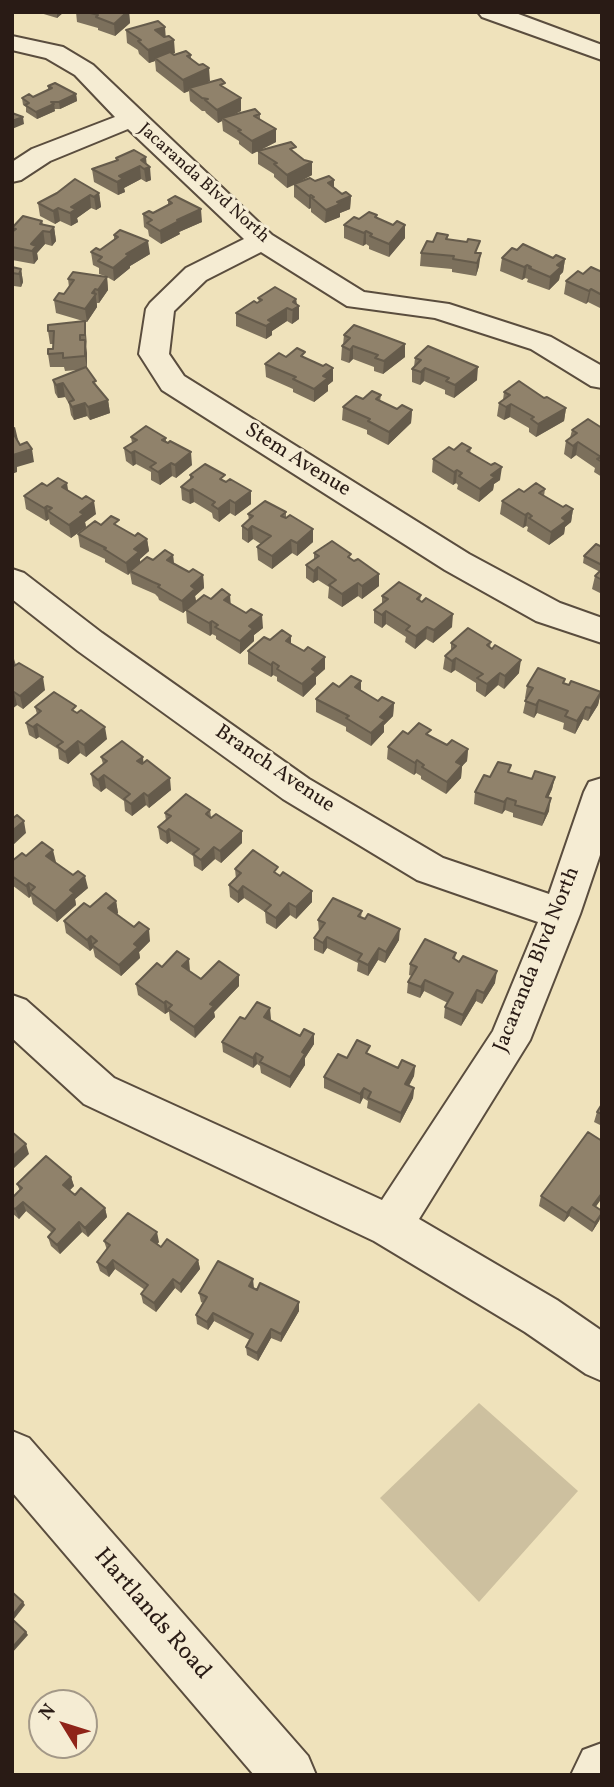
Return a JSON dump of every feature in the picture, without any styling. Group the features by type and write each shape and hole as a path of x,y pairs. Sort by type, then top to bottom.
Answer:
{"street":[{"path":"490,12 524,17 602,53"},
{"name":"Jacaranda Blvd North","path":"12,43 54,52 84,70 262,241 357,300 439,310 541,343 602,379"},
{"path":"12,174 41,155 132,119"},
{"name":"Stem Avenue","path":"262,241 196,274 160,309 155,354 173,383 457,562 548,612 602,631"},
{"name":"Branch Avenue","path":"12,581 90,642 296,789 430,869 561,914"},
{"name":"Jacaranda Blvd North","path":"390,1226 510,1040 561,914 602,792"},
{"path":"12,1012 99,1091 390,1226 541,1316 602,1358"},
{"name":"Hartlands Road","path":"12,1455 289,1775"},
{"path":"598,1775 602,1769"}],"shaded area":[{"path":"479,1403 578,1491 479,1602 380,1498"}],"building":[{"path":"87,12 127,12 114,24"},
{"path":"158,21 165,27 155,30 174,40 148,50 138,41 141,40 126,30"},
{"path":"186,51 191,55 187,56 199,65 203,64 209,68 183,80 155,58 170,52 174,55"},
{"path":"221,79 225,83 220,85 241,98 217,110 205,100 208,99 202,98 189,88"},
{"path":"55,83 76,94 59,102 51,102 54,104 36,112 25,105 29,103 22,98 29,94 33,97 52,88 48,86"},
{"path":"255,109 260,114 254,116 276,129 252,141 222,118"},
{"path":"12,113 23,117 12,121"},
{"path":"291,142 296,147 290,149 304,160 312,162 287,175 274,164 277,163 258,151"},
{"path":"134,150 146,157 141,160 150,167 144,169 140,166 119,176 123,179 117,182 92,169 118,160 116,158"},
{"path":"329,176 334,180 328,183 342,194 346,192 351,196 326,210 312,198 314,197 294,184 310,178 315,181"},
{"path":"75,179 99,193 94,197 90,195 71,207 76,209 70,213 58,208 53,211 38,203 57,193"},
{"path":"175,196 201,209 160,231 147,223 152,220 143,214 149,211 153,213 172,203 168,200"},
{"path":"369,212 393,225 397,221 405,225 389,244 370,236 372,234 366,231 364,233 344,225 354,217 359,219"},
{"path":"23,216 54,227 50,232 43,231 31,244 36,246 32,251 12,247 12,232 16,229 12,228"},
{"path":"120,230 148,241 126,254 129,255 113,268 98,261 102,257 91,252 96,248 100,250 118,237 114,235"},
{"path":"437,233 448,235 446,239 480,241 475,253 481,253 477,263 453,259 454,256 421,253 427,241 433,242"},
{"path":"523,244 553,258 556,255 565,259 557,265 561,267 550,277 527,265 524,267 502,258 512,248 517,250"},
{"path":"12,267 21,269 19,274 12,273"},
{"path":"591,267 602,272 602,295 566,281 578,271 583,274"},
{"path":"73,272 107,277 98,290 95,289 92,293 96,294 85,309 54,300 59,293 64,294 74,280 68,279"},
{"path":"275,287 296,299 293,302 299,306 292,310 287,308 268,320 272,322 266,326 236,313 254,301 257,303 262,300 258,298"},
{"path":"85,321 85,335 80,335 80,340 85,340 85,356 63,358 63,353 48,354 48,349 53,349 54,331 48,331 48,325"},
{"path":"354,325 405,344 384,361 375,358 378,355 353,346 350,350 342,346 350,338 344,335"},
{"path":"428,346 478,367 455,385 446,381 449,378 425,368 421,372 412,369 421,360 415,358"},
{"path":"297,348 305,352 301,356 333,368 323,376 328,378 314,389 293,379 296,377 265,364 279,353 286,357"},
{"path":"86,367 96,381 93,382 108,400 88,407 85,403 72,407 69,402 74,400 63,383 56,385 53,380"},
{"path":"519,381 544,398 547,397 566,408 538,424 531,419 534,417 511,404 506,407 499,403 510,395 504,392"},
{"path":"372,391 381,395 376,399 397,409 402,405 412,410 389,432 368,421 370,419 343,407 356,396 363,399"},
{"path":"588,419 602,428 602,462 597,459 601,457 578,442 573,446 566,441 577,433 572,430"},
{"path":"146,426 166,438 162,440 168,443 170,441 191,452 175,465 171,463 158,472 150,467 156,463 124,448 137,440 131,437"},
{"path":"12,431 20,445 27,442 32,449 13,455 15,459 12,460"},
{"path":"462,443 471,448 467,451 491,465 495,463 502,467 491,475 495,477 480,489 459,476 462,473 457,470 454,472 433,459 449,447 454,450"},
{"path":"205,464 225,475 220,479 226,482 230,479 251,491 235,503 230,500 218,509 212,505 215,502 193,489 189,491 181,487 193,477 190,475"},
{"path":"58,478 67,483 62,487 82,499 86,496 94,501 80,512 84,514 69,525 48,511 52,508 44,508 24,496 42,483 47,486"},
{"path":"536,483 545,489 539,493 563,507 566,505 573,509 562,518 566,521 551,532 529,518 532,516 528,513 525,515 502,501 519,489 524,492"},
{"path":"265,501 286,512 281,516 286,518 290,515 313,529 297,543 291,540 272,556 257,547 271,536 252,526 248,530 242,526 253,516 248,514"},
{"path":"111,516 119,520 114,524 135,536 138,533 147,539 134,549 139,552 126,563 104,549 106,548 78,534 95,521 101,525"},
{"path":"332,541 351,554 348,557 354,561 358,559 379,574 362,586 358,583 342,594 329,585 336,580 318,567 314,571 306,565 319,556 314,553"},
{"path":"596,544 602,547 602,565 584,556"},
{"path":"165,550 173,555 167,560 189,572 193,569 203,575 191,586 195,589 182,601 158,587 160,585 130,571 147,557 153,560"},
{"path":"602,569 602,580 595,576"},
{"path":"399,582 421,595 417,599 422,602 426,598 453,614 434,630 427,627 416,636 406,630 410,626 386,611 382,615 374,610 388,599 382,596"},
{"path":"222,589 230,595 224,600 246,613 251,609 262,615 249,626 253,629 240,641 215,627 218,625 212,621 209,623 186,610 204,595 211,599"},
{"path":"468,628 491,642 487,645 492,649 495,645 521,660 505,676 500,673 487,684 477,678 483,674 456,658 452,661 445,656 456,646 451,643"},
{"path":"282,630 291,636 286,641 304,651 308,647 325,657 312,669 316,672 302,684 277,669 279,666 273,662 271,665 248,651 264,637 270,640"},
{"path":"19,663 43,677 20,696 14,692 12,694 12,665"},
{"path":"538,668 565,679 563,683 569,685 571,681 601,692 591,708 586,707 577,721 565,716 568,711 539,700 536,705 525,701 533,688 527,686"},
{"path":"351,676 361,681 355,687 378,701 382,697 394,703 380,717 385,720 371,733 346,718 349,716 316,699 333,683 339,687"},
{"path":"54,692 76,706 72,710 77,713 81,710 105,727 84,745 78,741 65,752 57,746 63,742 37,724 33,727 26,723 41,711 35,707"},
{"path":"419,723 431,730 426,734 447,745 452,740 468,749 456,762 462,765 447,782 422,767 424,765 417,760 415,763 388,747 403,731 408,734"},
{"path":"122,741 143,757 137,761 142,764 147,760 170,778 148,796 144,793 131,804 124,799 130,794 104,775 98,780 91,774 107,761 101,757"},
{"path":"498,762 511,765 508,772 532,779 535,771 555,777 546,797 551,798 545,814 515,805 516,801 507,798 504,802 475,792 484,775 490,777"},
{"path":"186,794 210,810 206,814 211,818 216,814 242,831 220,851 214,847 201,860 193,854 199,849 169,829 166,832 158,827 171,816 165,813"},
{"path":"17,815 24,821 12,831 12,819"},
{"path":"42,842 53,850 46,856 73,875 78,871 85,876 70,890 74,893 55,911 30,892 35,887 29,883 26,886 12,876 12,861 22,853 26,856"},
{"path":"253,850 278,867 274,872 280,876 283,872 312,891 296,907 289,903 276,918 265,911 271,905 243,886 238,892 229,885 241,873 235,869"},
{"path":"106,893 116,901 108,908 134,927 139,922 149,929 134,944 138,947 119,965 92,945 97,941 91,936 87,940 64,921 84,903 90,907"},
{"path":"333,898 362,911 358,916 365,919 368,914 400,929 386,952 379,948 368,965 358,960 362,954 327,937 323,943 314,938 325,923 318,920"},
{"path":"425,939 456,953 453,958 459,962 463,956 497,971 484,993 477,990 463,1015 445,1007 453,993 425,980 421,987 408,982 417,967 410,964"},
{"path":"177,951 189,959 182,966 201,979 219,961 239,975 210,1004 214,1006 194,1027 168,1009 172,1005 166,1001 164,1003 136,984 157,963 162,967"},
{"path":"257,1002 270,1008 264,1017 300,1036 304,1029 314,1034 290,1077 260,1062 263,1057 256,1053 253,1058 222,1042 240,1017 245,1019"},
{"path":"357,1040 370,1046 366,1053 398,1068 402,1060 415,1066 405,1084 414,1088 401,1113 368,1098 371,1092 364,1088 360,1094 324,1077 338,1054 347,1058"},
{"path":"12,1132 26,1144 12,1157"},
{"path":"588,1132 602,1141 602,1193 593,1205 602,1213 595,1223 572,1207 567,1213 541,1196"},
{"path":"46,1156 71,1177 63,1185 75,1195 81,1188 105,1208 85,1228 79,1222 57,1245 48,1237 55,1229 23,1202 15,1209 12,1207 12,1198 22,1188 17,1184"},
{"path":"128,1213 157,1232 151,1240 161,1247 167,1239 198,1260 180,1284 173,1279 154,1303 141,1294 148,1285 113,1260 106,1268 97,1262 110,1245 104,1241"},
{"path":"218,1261 253,1279 249,1286 257,1290 260,1283 299,1302 281,1334 271,1329 257,1353 246,1347 253,1334 213,1313 207,1322 196,1315 207,1297 199,1293"},
{"path":"12,1592 23,1602 12,1616"},
{"path":"12,1619 26,1632 12,1648"}]}
